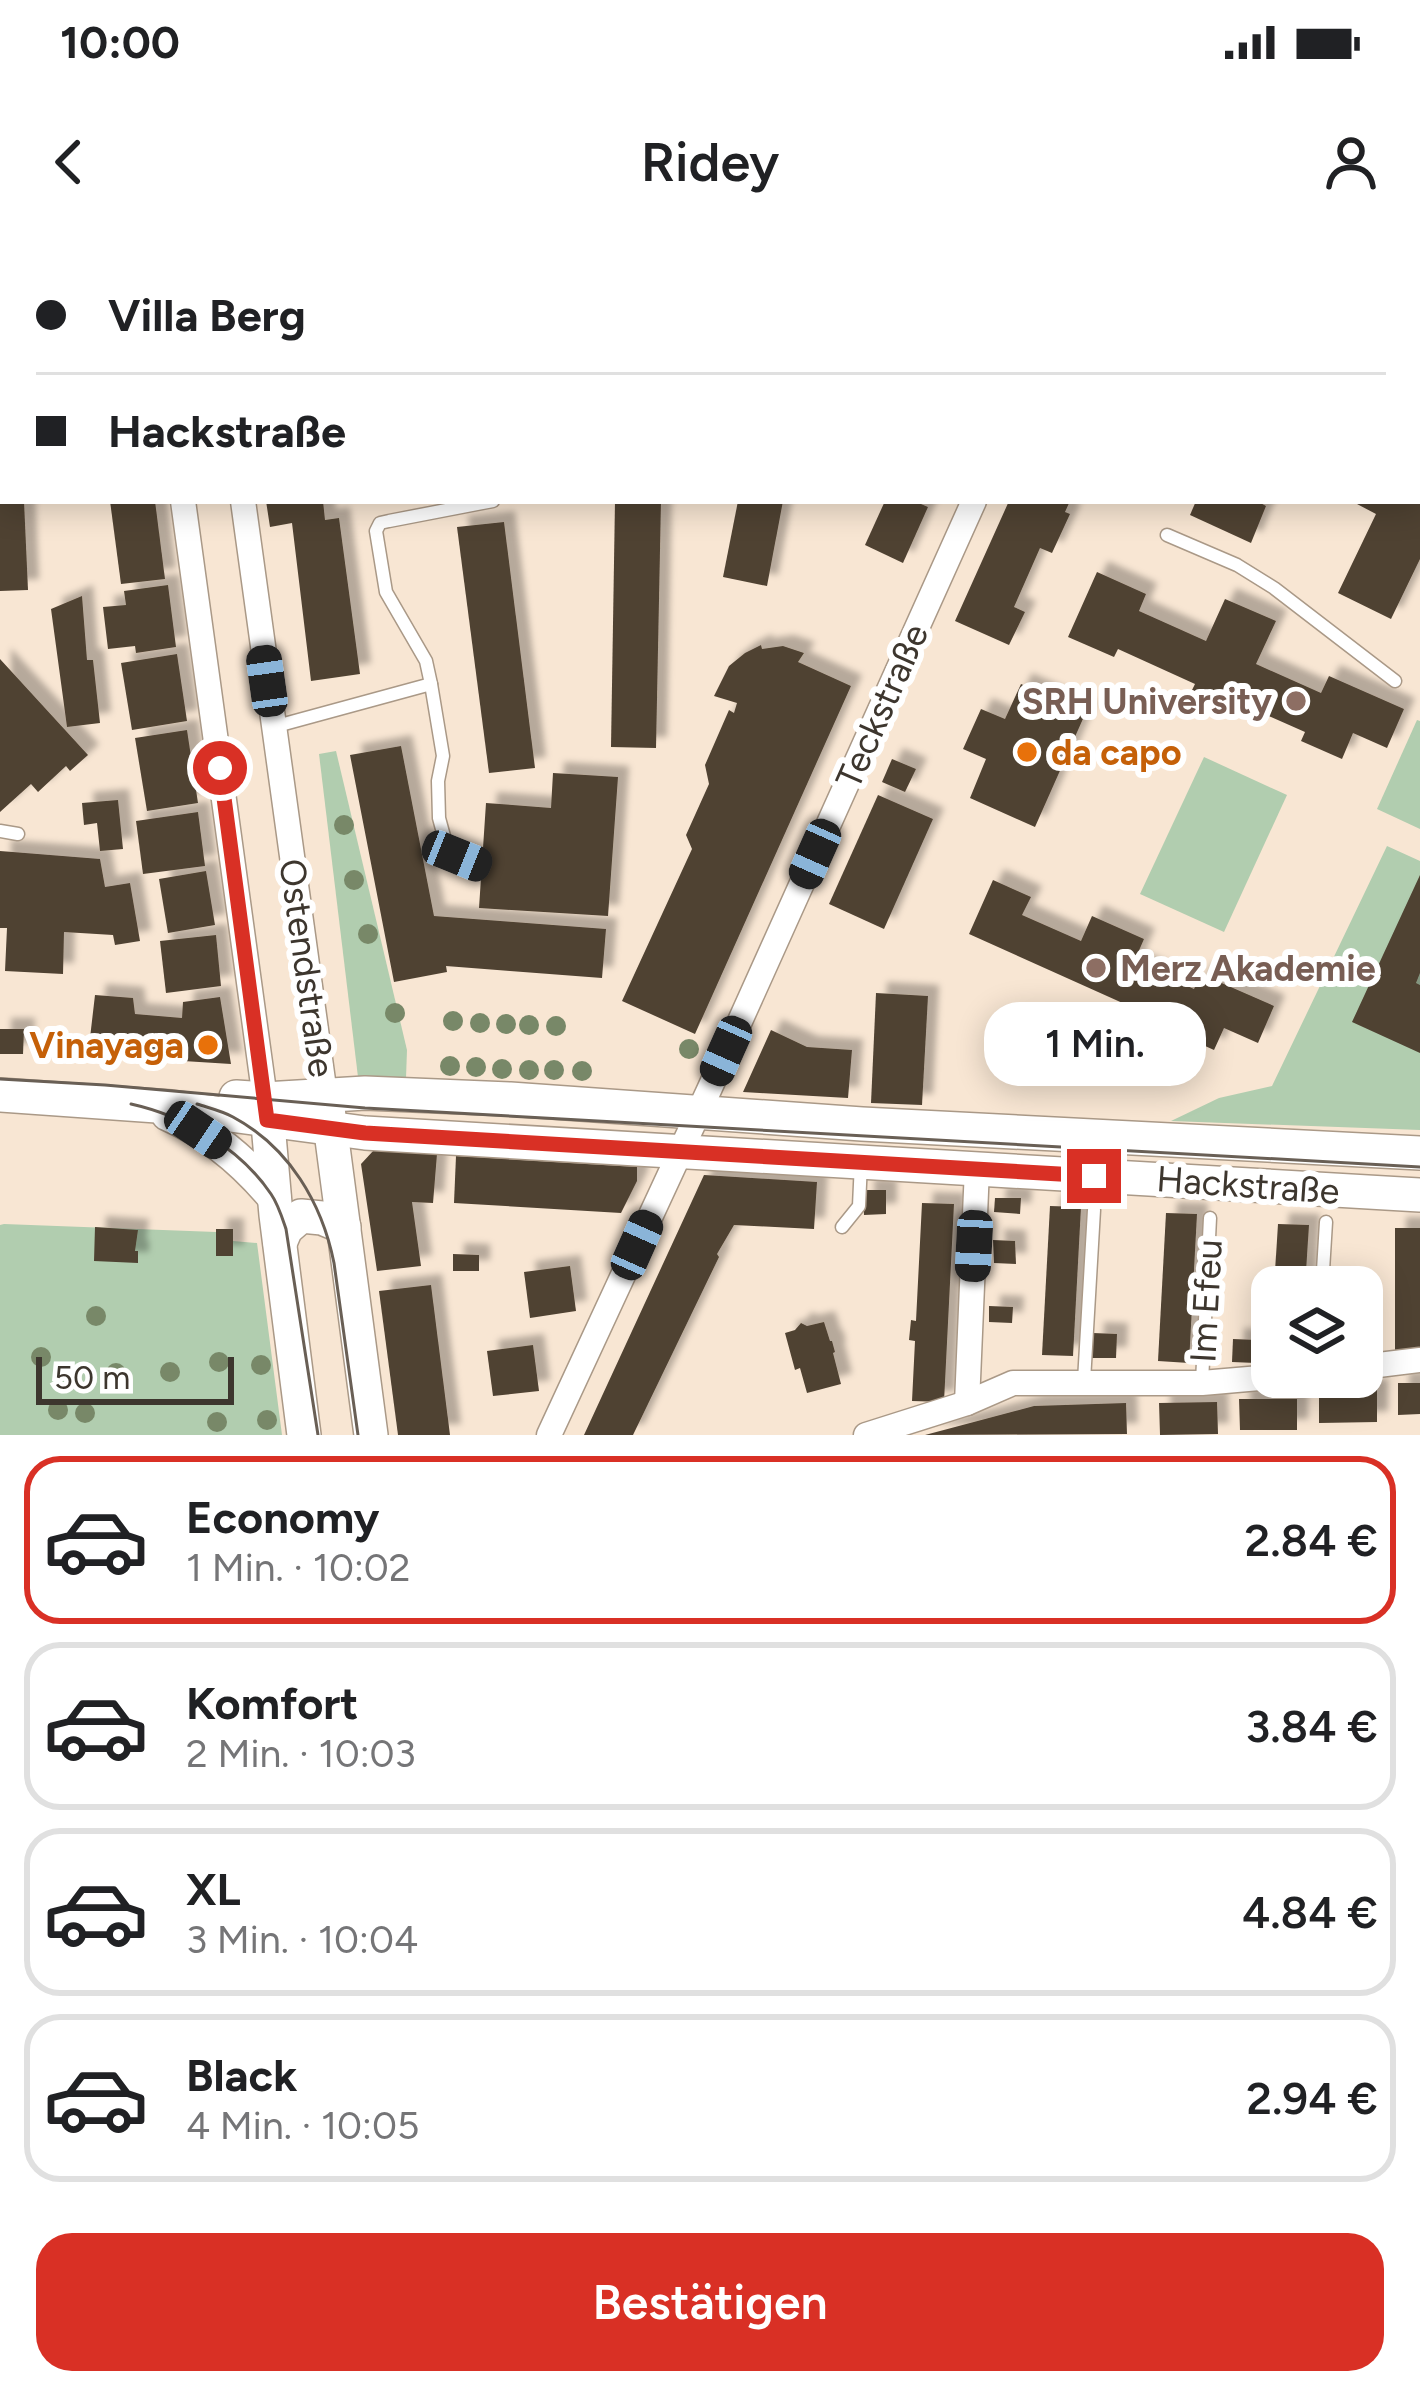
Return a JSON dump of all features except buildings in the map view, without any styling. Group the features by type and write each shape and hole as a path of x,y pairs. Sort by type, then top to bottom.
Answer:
{"main road":[{"name":"Hackstraße","path":"0,1078 266,1110 332,1130 1420,1195"},
{"name":"Hackstraße","path":"0,1095 206,1111 266,1110 325,1095 365,1093 1420,1153"},
{"name":"Ostendstraße","path":"325,1095 371,1435"},
{"path":"131,1104 170,1115 212,1138 251,1170 274,1197"},
{"name":"Ostendstraße","path":"266,1110 304,1435"},
{"path":"280,1243 286,1228 301,1216 322,1217 344,1227"}],"street":[{"name":"Ostendstraße","path":"183,504 266,1110"},
{"name":"Ostendstraße","path":"242,504 325,1095"},
{"name":"Teckstraße","path":"549,1435 973,504"},
{"path":"967,1403 977,1168"},
{"path":"1383,1364 1420,1360"},
{"path":"866,1435 1013,1383 1251,1379"}],"lane":[{"path":"477,504 389,520 376,531 386,592 426,661 443,756 438,782 445,840 457,856 482,866"},
{"path":"1167,535 1274,588 1395,681"},
{"path":"273,727 431,684"},
{"path":"0,831 18,834"},
{"path":"842,1227 859,1206 861,1162"},
{"path":"1084,1381 1094,1210"},
{"name":"Im Efeu","path":"1202,1383 1210,1218"},
{"path":"1323,1266 1326,1222"}],"green space":[{"path":"1420,721 1420,829 1377,809"},
{"path":"336,751 407,1050 406,1078 358,1077 319,754"},
{"path":"1204,757 1287,795 1224,932 1140,894"},
{"path":"1387,846 1420,861 1420,1130 1171,1121 1219,1098 1272,1086"},
{"path":"0,1225 216,1232 217,1256 233,1241 257,1243 282,1435 0,1435"}],"tram line":[{"path":"0,1079 365,1108 1420,1167"},
{"path":"131,1104 210,1136 244,1162 273,1198 286,1229 318,1435"},
{"path":"197,1104 253,1129 286,1161 312,1198 334,1263 358,1435"}],"place":[{"name":"SRH University","path":"1296,701"},
{"name":"da capo","path":"1027,752"},
{"name":"Merz Akademie","path":"1096,968"},
{"name":"Vinayaga","path":"208,1045"}],"route":[{"path":"220,768 267,1120 365,1133 1094,1176"}]}
